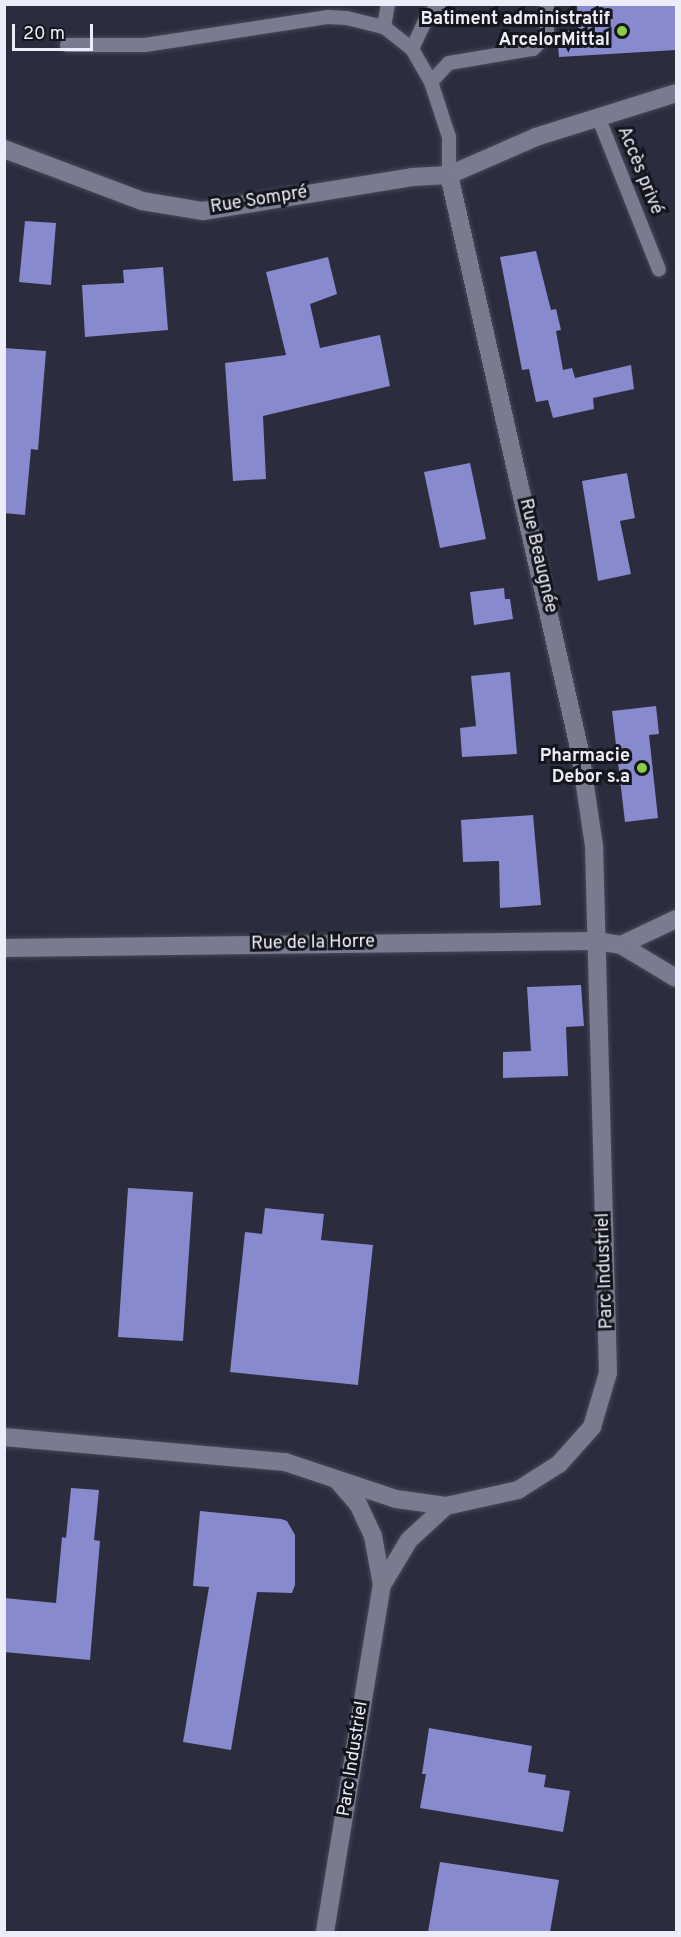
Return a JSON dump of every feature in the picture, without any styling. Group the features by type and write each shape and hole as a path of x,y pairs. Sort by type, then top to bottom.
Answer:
{"street":[{"path":"449,175 536,137 676,93"},
{"name":"Rue Sompré","path":"4,149 142,201 203,211 412,177 449,175"},
{"name":"Rue Beaugnée","path":"449,175 580,752 594,846 596,941"},
{"path":"621,945 676,919"},
{"name":"Rue de la Horre","path":"4,948 596,941 621,945"},
{"name":"Parc Industriel","path":"4,1437 285,1462 396,1499 446,1506 518,1490 559,1464 592,1428 608,1373 596,941"},
{"path":"621,945 676,978"},
{"name":"Parc Industriel","path":"325,1932 382,1585 373,1536 358,1504 335,1478"},
{"name":"Parc Industriel","path":"382,1585 409,1540 446,1506"}],"lane":[{"path":"384,27 388,4"},
{"path":"412,49 424,23 439,4"},
{"path":"431,82 449,63 533,49 547,35 547,4"},
{"path":"67,45 145,45 327,17 347,18 384,27 412,49 431,82 448,137 449,175"},
{"name":"Accès privé","path":"599,119 659,270"}],"building":[{"name":"Batiment administratif ArcelorMittal","path":"577,4 676,4 676,50 559,57 557,33 578,29"},
{"path":"25,221 56,223 51,285 19,282"},
{"path":"536,251 551,310 556,309 561,330 556,331 563,370 572,368 575,378 631,365 634,389 593,398 594,409 553,418 548,400 536,402 529,369 522,370 500,257"},
{"path":"328,257 337,294 310,304 320,348 380,335 390,386 263,416 266,479 233,481 225,363 286,355 266,272"},
{"path":"163,267 168,330 85,337 82,285 124,283 123,270"},
{"path":"4,348 46,351 38,450 31,449 25,515 4,513"},
{"path":"470,463 486,539 440,548 424,472"},
{"path":"627,473 635,518 620,521 631,574 598,581 582,481"},
{"path":"504,588 505,599 510,599 513,619 474,625 470,592"},
{"path":"510,672 517,754 462,757 460,728 476,726 471,676"},
{"path":"656,706 659,734 649,735 658,818 625,822 612,711"},
{"path":"533,815 541,905 500,908 499,861 463,862 461,820"},
{"path":"581,985 584,1026 566,1027 568,1076 503,1078 503,1052 531,1051 527,987"},
{"path":"128,1188 193,1192 183,1341 118,1337"},
{"path":"265,1208 324,1214 321,1240 373,1245 358,1385 230,1372 245,1232 262,1234"},
{"path":"71,1488 99,1490 94,1540 100,1541 90,1660 4,1652 4,1598 56,1603 62,1537 66,1538"},
{"path":"200,1511 281,1519 287,1521 295,1535 295,1585 292,1593 257,1592 231,1750 183,1742 209,1587 193,1586"},
{"path":"429,1728 532,1746 528,1772 546,1775 544,1787 570,1791 563,1832 420,1808 426,1774 422,1774"},
{"path":"440,1862 559,1880 550,1932 428,1932"}],"place":[{"name":"Batiment administratif ArcelorMittal","path":"622,31"},
{"name":"Pharmacie Debor s.a","path":"642,768"}]}
